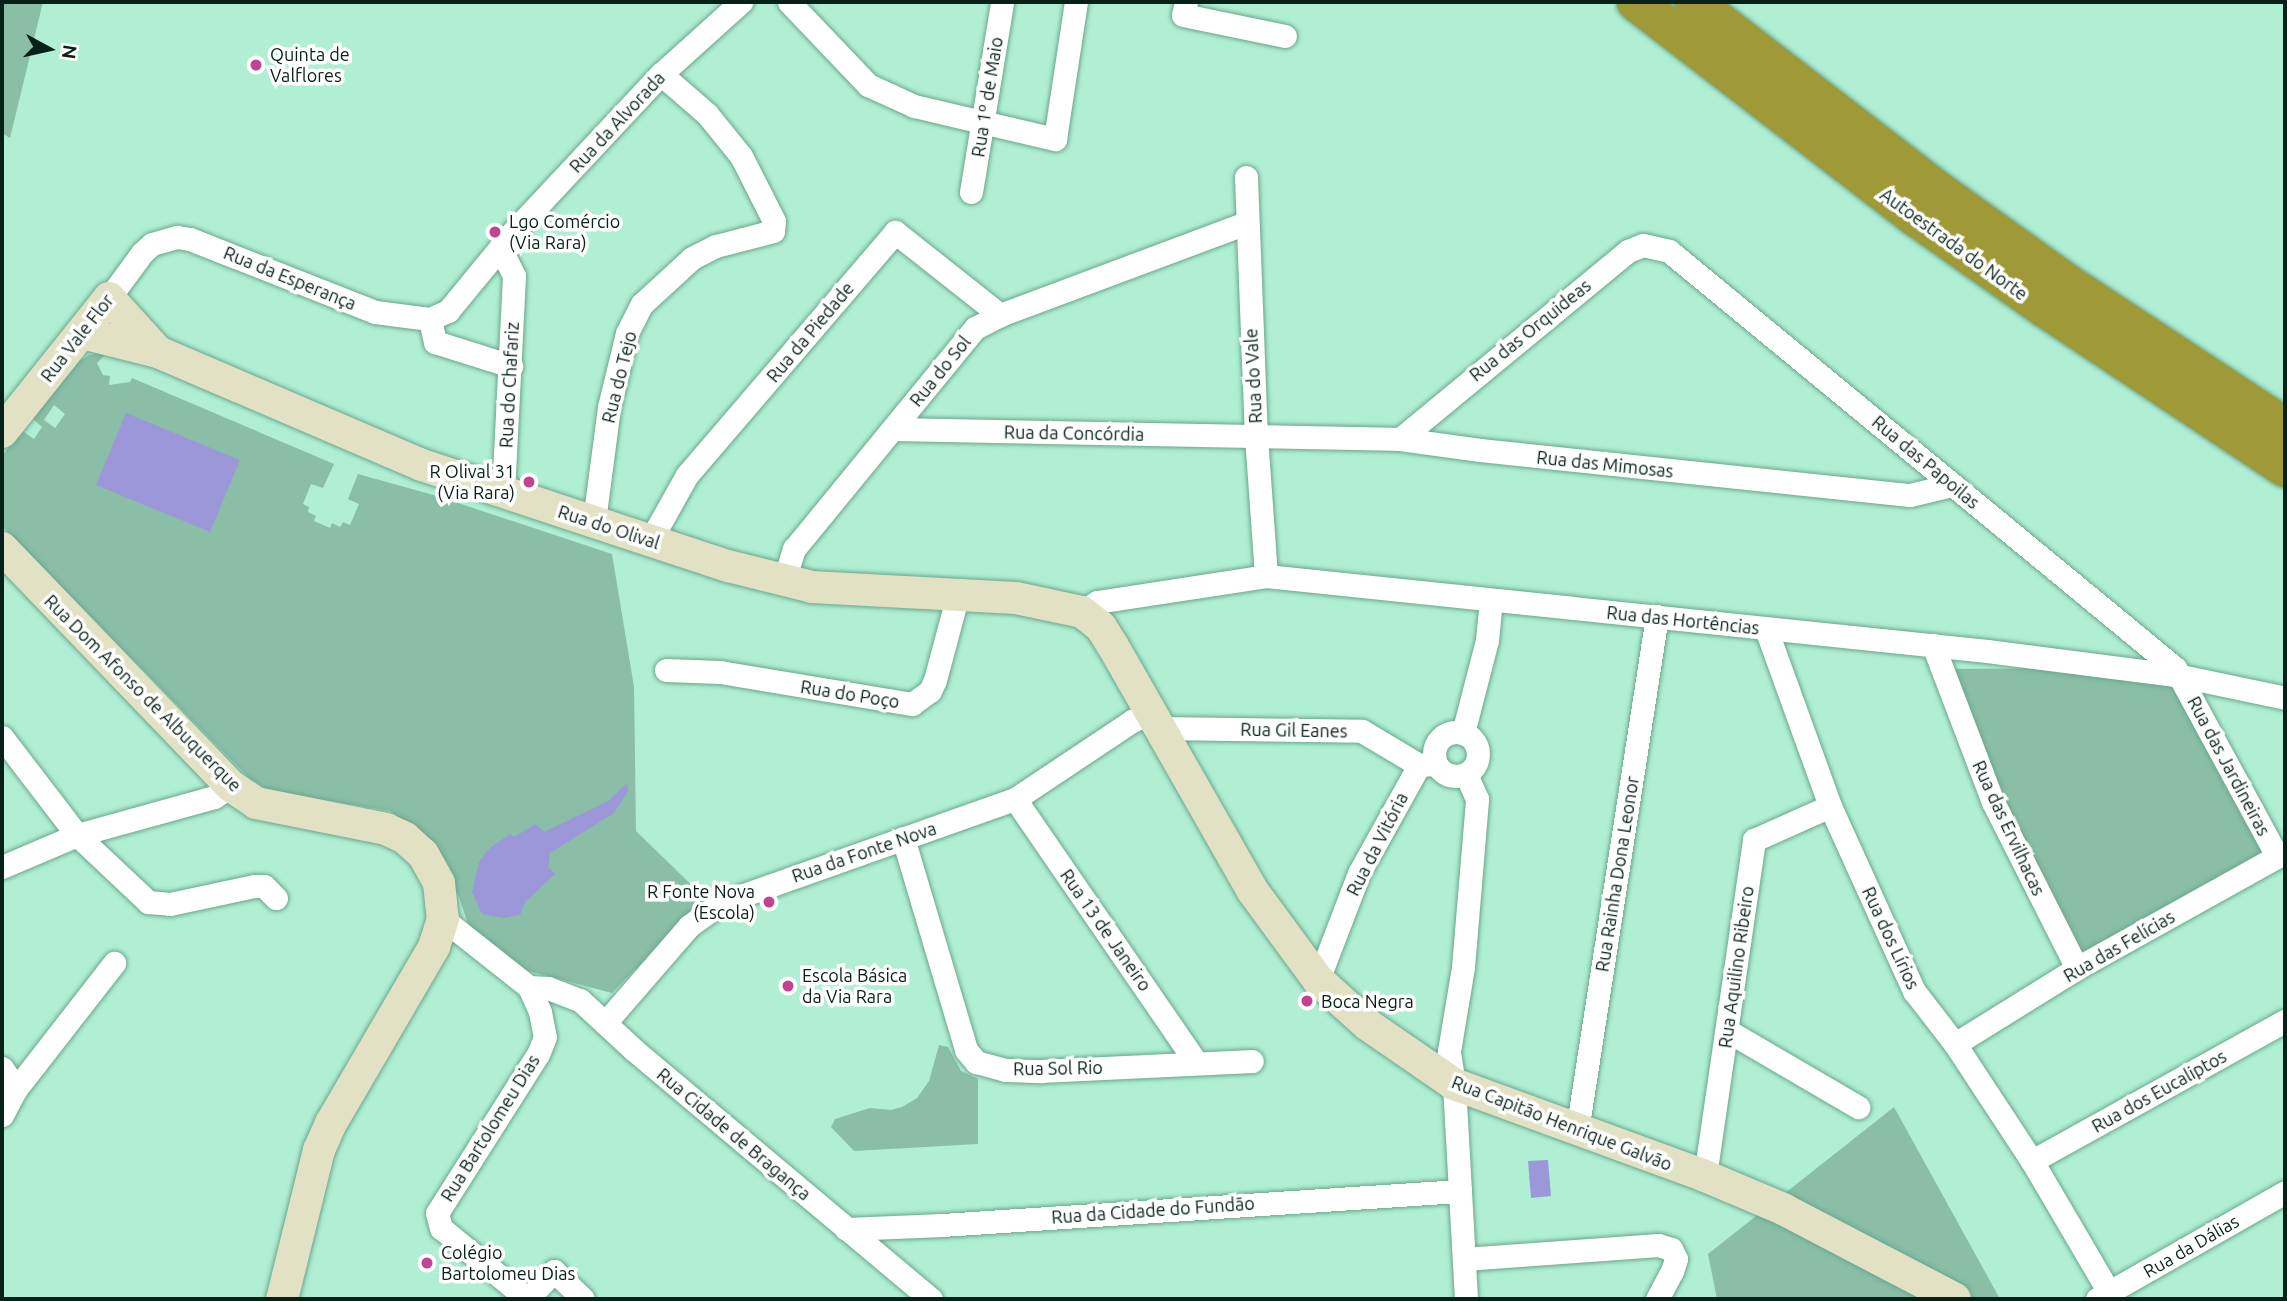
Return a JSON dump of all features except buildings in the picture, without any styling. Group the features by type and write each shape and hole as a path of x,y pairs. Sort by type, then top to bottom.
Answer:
{"highway":[{"name":"Autoestrada do Norte","path":"1636,2 1914,216 2065,322 2285,468"},
{"name":"Autoestrada do Norte","path":"1694,2 1936,189 2056,275 2285,427"}],"street":[{"name":"Rua da Alvorada","path":"439,315 661,74 741,2"},
{"path":"789,2 868,85 914,106 1055,139 1076,2"},
{"name":"Rua 1º de Maio","path":"971,192 1002,2"},
{"path":"1184,8 1285,36"},
{"name":"Rua do Tejo","path":"594,521 609,407 627,333 642,304 692,258 716,246 773,231 774,221 741,156 707,114 661,74"},
{"name":"Rua do Vale","path":"1246,177 1256,436 1266,576"},
{"name":"Rua do Sol","path":"784,581 794,549 975,328 1000,315 1246,223"},
{"name":"Rua da Piedade","path":"650,541 687,475 895,232 1000,315"},
{"name":"Rua da Esperança","path":"152,244 177,237 190,239 375,312 439,315"},
{"name":"Rua Vale Flor","path":"2,432 142,253 152,244"},
{"name":"Rua das Orquideas","path":"1401,439 1628,251 1643,246 1669,251"},
{"name":"Rua do Chafariz","path":"500,248 514,276 503,494"},
{"name":"Rua das Papoilas","path":"1669,251 1835,385 2181,676"},
{"name":"Rua do Olival","path":"109,298 158,352"},
{"path":"439,315 435,342 511,366"},
{"name":"Rua do Olival","path":"82,333 158,352 422,465 503,494 784,581 847,590 1030,600 1082,612"},
{"name":"Rua da Concórdia","path":"893,429 1256,436"},
{"name":"Rua das Mimosas","path":"1256,436 1401,439 1480,450 1910,495 1952,485"},
{"name":"Rua Dom Afonso de Albuquerque","path":"4,552 231,786 256,803 386,829 405,838 423,854 439,883 443,919 433,949 331,1123 319,1150 282,1299"},
{"name":"Rua das Hortências","path":"1082,612 1097,602 1266,576 1933,645 2181,676 2285,698"},
{"name":"Rua do Poço","path":"666,670 720,672 912,704 930,691 935,680 958,594"},
{"path":"1463,733 1487,640 1491,600"},
{"name":"Rua Capitão Henrique Galvão","path":"1082,612 1101,627 1252,890 1318,979 1368,1025 1454,1084 1577,1132 1705,1176 1783,1209 1955,1299"},
{"name":"Rua Rainha Dona Leonor","path":"1577,1132 1657,616"},
{"name":"Rua dos Lírios","path":"1766,629 1830,806 1914,991 1955,1044 2032,1161 2103,1296"},
{"name":"Rua das Ervilhacas","path":"1933,645 1993,802 2077,968"},
{"name":"Rua das Jardineiras","path":"2181,676 2281,854"},
{"name":"Rua Gil Eanes","path":"1154,720 1362,731 1428,765"},
{"name":"Rua da Fonte Nova","path":"605,1023 689,926 721,903 1015,799 1132,721 1154,720"},
{"path":"1456,731 1463,733 1475,742 1479,756 1472,769 1466,774 1446,774 1428,765 1442,736 1456,731"},
{"path":"2,737 77,835 148,902 170,904 254,886 264,886 276,898"},
{"name":"Rua da Vitória","path":"1318,979 1359,873 1428,765"},
{"path":"1466,774 1477,799 1463,967 1449,1051 1454,1084 1466,1299"},
{"path":"2,867 77,835 214,797 231,786"},
{"name":"Rua 13 de Janeiro","path":"1015,799 1196,1062"},
{"name":"Rua Aquilino Ribeiro","path":"1705,1176 1754,840 1830,806"},
{"name":"Rua Sol Rio","path":"903,838 966,1050 976,1062 1006,1070 1041,1071 1252,1061"},
{"name":"Rua das Felícias","path":"1955,1044 2077,968 2281,854"},
{"path":"443,919 529,987"},
{"path":"2,1115 16,1089 114,962"},
{"name":"Rua Cidade de Bragança","path":"529,987 548,988 580,1000 931,1299"},
{"name":"Rua Bartolomeu Dias","path":"529,987 540,1012 545,1037 538,1054 433,1220 527,1299 554,1271 583,1299"},
{"name":"Rua dos Eucaliptos","path":"2032,1161 2285,1021"},
{"path":"1728,1031 1858,1107"},
{"path":"2,1068 16,1089"},
{"name":"Rua da Cidade do Fundão","path":"846,1229 942,1226 1460,1191"},
{"name":"Rua da Dálias","path":"2103,1296 2285,1192"},
{"path":"1464,1259 1658,1245 1671,1249 1675,1259 1672,1271 1657,1299"}],"green space":[{"path":"2,2 43,2 10,138 2,133"},
{"path":"108,352 97,363 103,375 110,376 109,385 130,382 132,378 334,464 323,488 311,484 303,504 309,507 308,512 316,516 314,521 330,528 332,523 340,527 343,522 350,525 359,504 348,499 358,474 437,496 612,554 634,687 636,831 705,898 612,993 521,969 470,930 459,897 420,832 390,811 270,791 249,778 2,526 2,456 21,430 34,439 42,427 33,419 75,364 89,355","holes":["54,405 65,414 55,428 44,420"]},
{"path":"2175,668 2266,859 2077,968 1942,669"},
{"path":"939,1045 948,1047 961,1071 978,1079 978,1144 854,1151 831,1127 835,1119 870,1108 891,1110 917,1098 929,1081"},
{"path":"1894,1107 2000,1299 1717,1299 1708,1254"}],"shaded area":[{"path":"126,413 240,460 210,532 96,485"},
{"path":"627,783 628,791 614,813 550,853 548,867 555,874 525,902 520,915 503,918 482,914 472,892 479,862 490,848 510,834 514,837 536,824 544,832 608,801"},
{"path":"1548,1160 1551,1196 1531,1198 1528,1161"}],"place":[{"name":"Quinta de Valflores","path":"256,65"},
{"name":"Lgo Comércio (Via Rara)","path":"495,232"},
{"name":"R Olival 31 (Via Rara)","path":"529,482"},
{"name":"R Fonte Nova (Escola)","path":"769,902"},
{"name":"Escola Básica da Via Rara","path":"788,986"},
{"name":"Boca Negra","path":"1307,1001"},
{"name":"Colégio Bartolomeu Dias","path":"427,1263"}]}
